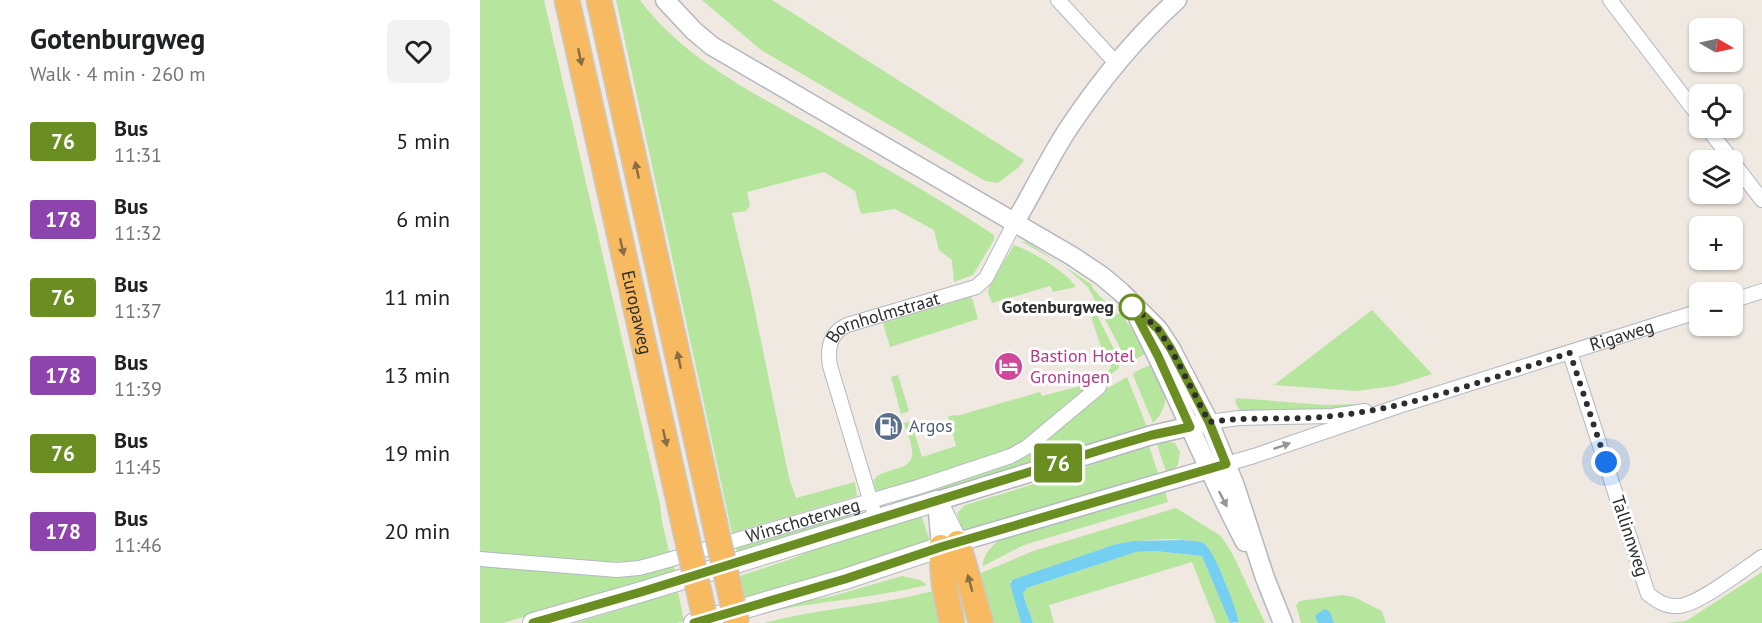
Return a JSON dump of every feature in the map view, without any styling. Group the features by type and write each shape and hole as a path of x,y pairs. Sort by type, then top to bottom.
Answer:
{"highway":[{"name":"Europaweg","path":"567,0 706,623"},
{"name":"Europaweg","path":"599,0 737,623"},
{"path":"949,545 944,584 952,623"},
{"path":"949,545 981,623"}],"main road":[{"name":"Winschoterweg","path":"533,623 874,510 937,501"},
{"path":"694,623 845,579 949,545 937,501"}],"street":[{"path":"665,0 694,31 712,46 1015,222 1102,276 1158,329 1209,422 1218,466 1283,623"},
{"path":"1058,0 1116,63"},
{"path":"1015,222 1069,127 1116,63 1154,21 1177,0"},
{"path":"1610,0 1689,104"},
{"path":"1715,138 1724,150"},
{"path":"1743,175 1762,200"},
{"name":"Bornholmstraat","path":"874,510 830,366 829,351 832,337 847,325 976,286 986,278 1015,222"},
{"path":"1743,297 1762,291"},
{"path":"1130,303 1158,356 1190,427 1218,466"},
{"name":"Rigaweg","path":"1218,466 1689,315"},
{"name":"Tallinnweg","path":"1570,353 1648,594 1670,606 1684,606 1697,600 1762,557"},
{"name":"Winschoterweg","path":"480,559 625,570 874,510 1011,456 1028,447 1099,387"},
{"name":"Rigaweg","path":"1209,422 1239,418 1332,416 1406,404"},
{"name":"Winschoterweg","path":"937,501 1152,435 1209,422"},
{"path":"949,545 1218,466"}],"green space":[{"path":"480,0 544,0 670,555 637,561 595,562 480,553"},
{"path":"616,0 640,0 676,39 717,71 925,192 994,235 994,240 973,275 954,282 952,260 939,250 934,230 895,209 861,214 855,191 824,172 747,192 750,206 746,211 732,213 751,292 789,478 796,498 855,482 857,496 732,533"},
{"path":"702,0 772,0 1024,160 1019,167 998,183 985,181 761,50"},
{"path":"1021,241 1027,242 1060,264"},
{"path":"1014,245 1048,263 1072,281 1076,287 1053,292 1050,286 992,303 988,292 989,287"},
{"path":"1065,267 1091,284 1118,315 1120,312 1140,342 1145,354 1131,362 1127,361 1088,287"},
{"path":"970,297 978,319 890,347 883,323"},
{"path":"1372,310 1432,374 1394,386 1357,391 1274,385"},
{"path":"1097,315 1119,359 1119,368 1045,429 1008,451 930,477 880,491 875,489 874,480 877,476 906,465 910,460 912,449 904,423 911,421 922,457 956,446 948,416 960,415 1040,392 1042,396 1085,385 1109,370 1111,367 1108,354 1104,355 1091,317"},
{"path":"1147,366 1155,366 1165,395 1163,409 1153,423 1133,375"},
{"path":"898,375 909,411 901,414 891,377"},
{"path":"1127,377 1147,427 906,502 888,502 1018,460 1047,440 1106,389"},
{"path":"1237,398 1325,405 1355,404 1318,410 1240,411 1235,402"},
{"path":"1156,441 1175,443 1180,452 1178,465 1167,475"},
{"path":"1143,446 1149,446 1159,476 964,535 957,513 965,505 1067,474"},
{"path":"1164,488 1168,502 1024,545 983,566 987,553 1003,537"},
{"path":"1176,508 1221,536 1233,555 1265,623 1236,623 1239,620 1225,581 1207,545 1175,539 1116,544 1010,581 1021,623 990,623 979,574 1033,551"},
{"path":"855,511 846,521 737,552 735,545"},
{"path":"918,513 922,517 931,545 746,601 740,576 791,559 872,525"},
{"path":"1155,551 1202,556 1230,623 1216,623 1192,562 1049,605 1054,623 1033,623 1023,594 1027,588 1136,552"},
{"path":"673,564 676,573 503,623 480,623 480,566 607,577 643,572"},
{"path":"1762,572 1762,623 1667,623 1686,621"},
{"path":"902,576 920,580 927,585 752,615 751,611 833,596"},
{"path":"933,591 936,593 944,623 764,623 891,600"},
{"path":"678,592 684,621 677,623 575,623"},
{"path":"1342,595 1354,597 1382,611 1386,623 1334,623 1330,613 1315,616 1318,623 1301,623 1296,605 1300,601"}],"water":[{"path":"1134,541 1200,542 1209,549 1225,581 1239,622 1230,623 1202,556 1155,551 1136,552 1027,588 1023,594 1033,623 1021,623 1010,584 1012,580 1116,544"},
{"path":"1325,609 1330,612 1334,623 1318,623 1315,616"}],"bus line":[{"name":"76","path":"533,623 641,592 1107,448 1190,427 1158,356 1130,303 1158,329 1171,349 1209,422 1226,464 941,547 845,579 694,623"}],"place":[{"name":"Gotenburgweg","path":"1132,307"},
{"name":"Bastion Hotel Groningen","path":"1009,366"},
{"name":"Argos","path":"888,426"}],"route":[{"path":"1132,307 1130,303 1158,329 1209,422 1239,418 1332,416 1406,404 1570,353 1606,462"}]}
